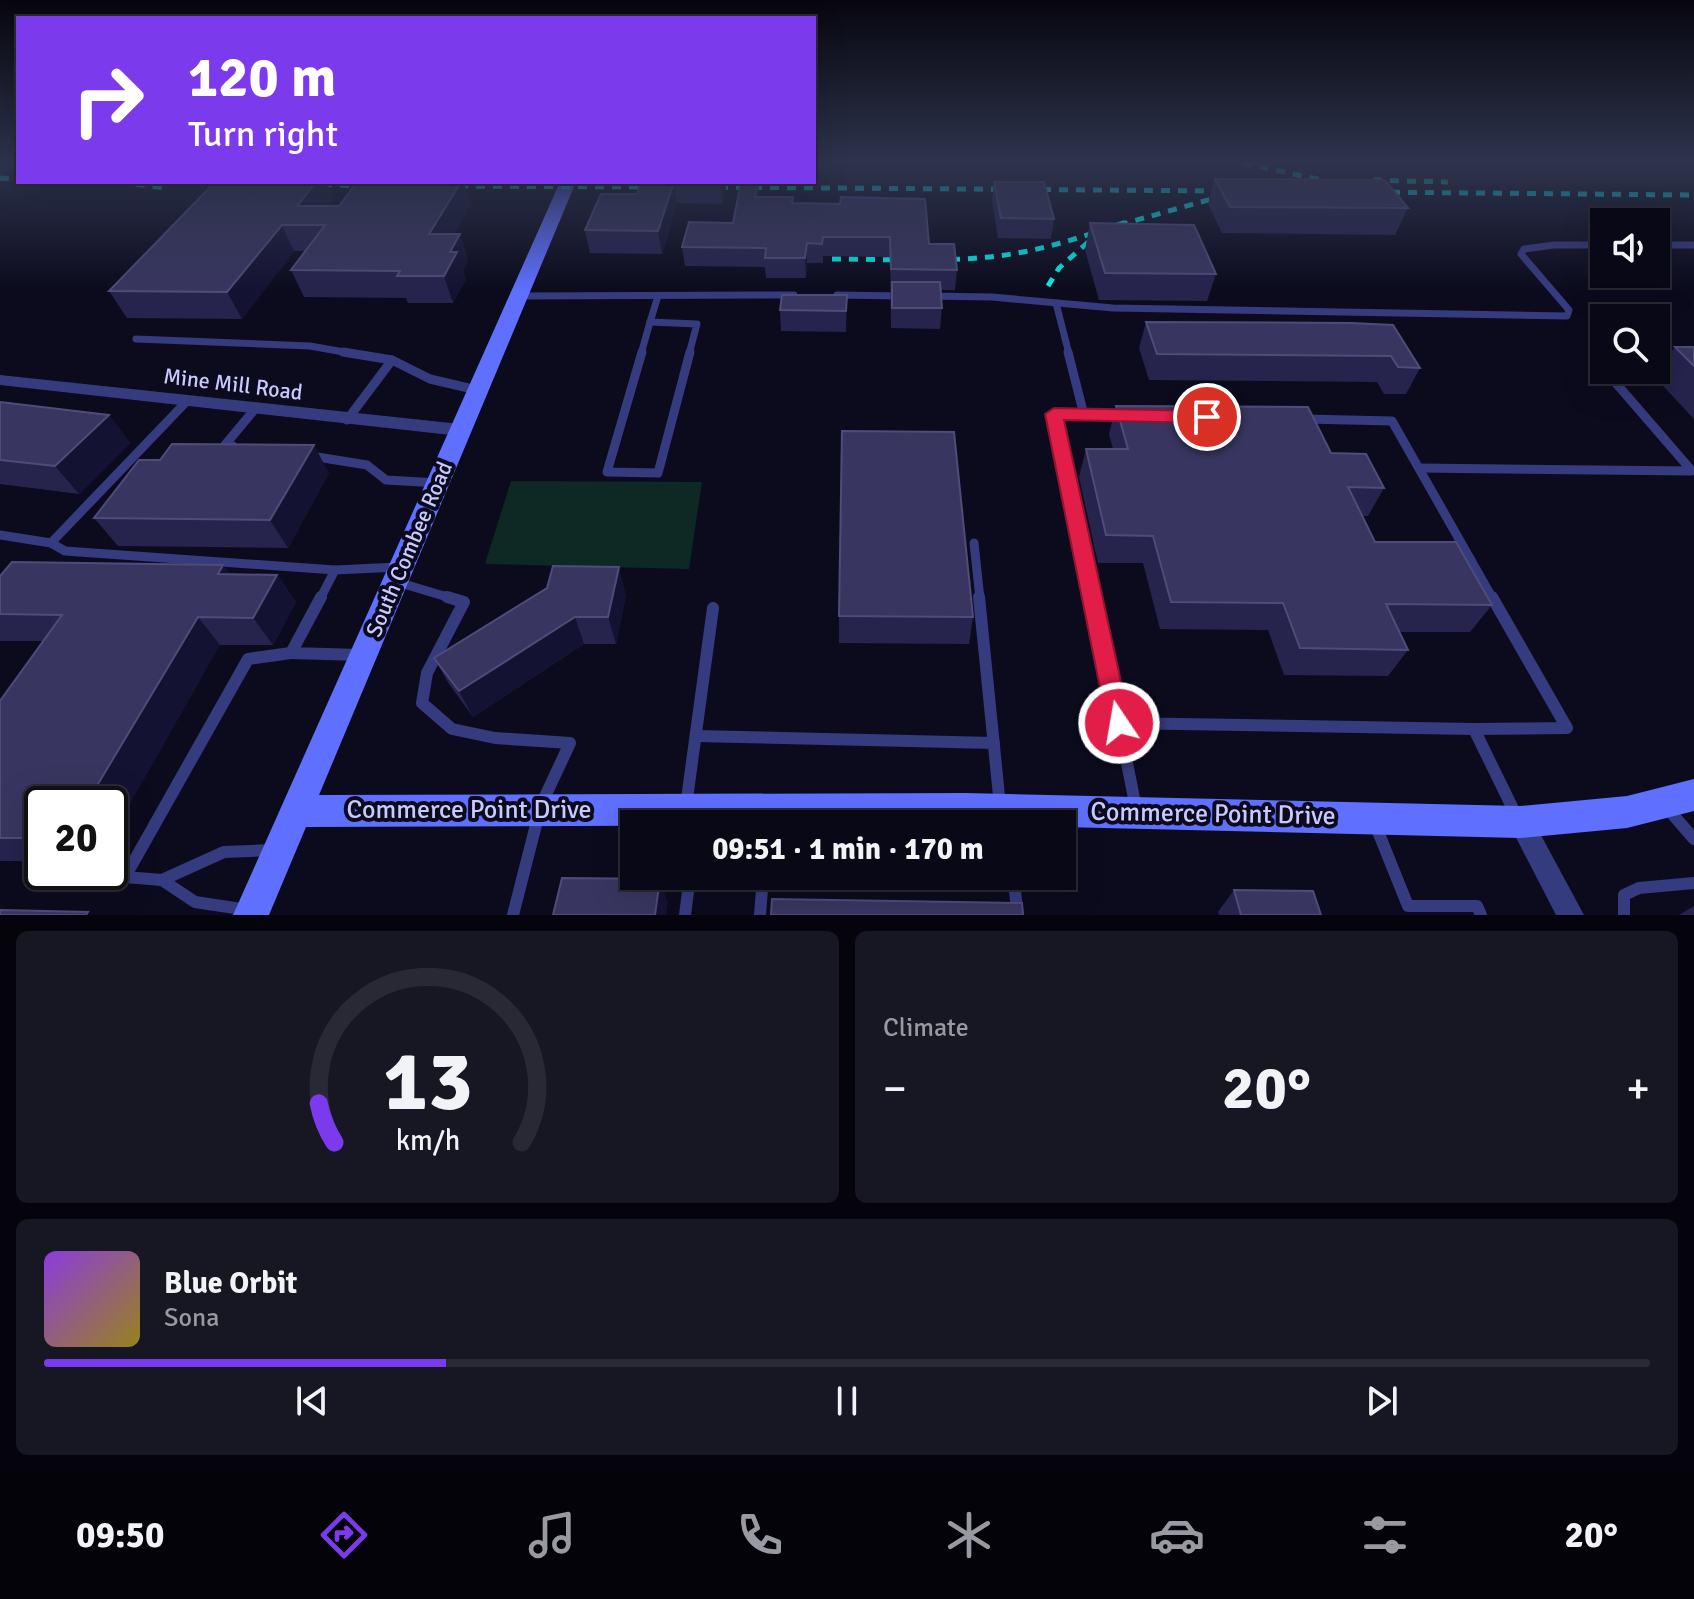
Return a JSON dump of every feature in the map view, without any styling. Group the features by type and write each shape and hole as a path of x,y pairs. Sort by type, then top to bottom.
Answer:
{"street":[{"name":"South Combee Road","path":"252,913 558,206"},
{"name":"Mine Mill Road","path":"0,380 460,430"},
{"name":"Commerce Point Drive","path":"1076,815 1136,813 1520,822 1575,819 1679,800"},
{"name":"Commerce Point Drive","path":"296,811 540,809 620,813"},
{"path":"1520,822 1571,915"}],"lane":[{"path":"819,295 992,297 1113,308 1567,316 1569,310 1521,254 1524,249 1554,245 1590,245"},
{"path":"1670,245 1694,245"},
{"path":"518,296 635,298 803,295"},
{"path":"650,322 697,324 658,473 607,472 650,322 658,296"},
{"path":"1056,303 1084,415"},
{"path":"136,339 310,346 392,360 430,379 477,390"},
{"path":"347,420 392,360"},
{"path":"1617,384 1693,472"},
{"path":"51,543 187,401"},
{"path":"239,447 225,445 255,409"},
{"path":"1130,416 1054,414 1136,813"},
{"path":"1119,723 1567,728 1392,421 1300,419"},
{"path":"295,454 367,465 386,480 438,483"},
{"path":"1419,468 1693,472"},
{"path":"0,535 51,543 65,551 398,574 464,602 427,673 422,703 452,729 495,738 570,743 540,809 513,915"},
{"path":"974,543 1001,810"},
{"path":"291,653 335,570"},
{"path":"688,810 713,608"},
{"path":"279,849 224,852 162,880 125,877 248,659 291,653 363,655"},
{"path":"1474,729 1520,822"},
{"path":"696,736 994,743"},
{"path":"1679,800 1694,839"},
{"path":"1373,817 1408,906 1477,906 1481,915"},
{"path":"162,880 195,902 252,913"},
{"path":"1624,915 1624,895 1639,888 1694,883"},
{"path":"685,915 688,890"},
{"path":"760,915 762,890"},
{"path":"1015,890 1018,915"}],"green space":[{"path":"511,481 702,482 689,569 485,564"}],"building":[{"path":"192,206 446,206 429,234 460,234 450,252 457,252 444,276 397,276 400,271 291,270 325,225 282,225 227,292 109,291"},
{"path":"596,206 666,206 658,231 585,230"},
{"path":"736,206 926,206 929,244 954,244 957,270 891,269 890,237 823,237 822,244 807,243 805,258 765,258 766,248 682,247 689,222 733,223"},
{"path":"999,206 1050,206 1054,219 1001,218"},
{"path":"1406,206 1408,208 1230,207"},
{"path":"1090,223 1194,225 1216,274 1105,273"},
{"path":"892,282 940,282 942,308 892,308"},
{"path":"782,295 847,295 846,311 780,310"},
{"path":"1146,322 1393,325 1420,368 1398,367 1391,356 1157,354"},
{"path":"1675,347 1694,347 1694,366"},
{"path":"0,402 109,415 55,466 0,460"},
{"path":"1116,406 1308,407 1331,453 1366,454 1384,488 1348,487 1375,542 1456,542 1492,605 1386,604 1408,650 1300,648 1283,603 1171,602 1153,536 1106,535 1086,449 1128,449"},
{"path":"842,431 954,432 973,617 839,616"},
{"path":"172,444 314,445 270,520 94,518 139,460 160,460"},
{"path":"12,562 223,565 218,574 277,575 253,618 198,617 97,786 24,786 24,838 0,838 0,701 62,615 0,614 0,576"},
{"path":"553,566 619,567 608,617 575,617 459,691 434,658 547,588"},
{"path":"562,878 620,879 620,890 658,890 655,915 553,915"},
{"path":"1234,890 1313,891 1321,915 1241,915"},
{"path":"772,899 1022,903 1023,915 771,915"},
{"path":"0,910 88,912 86,915 0,915"}],"railway":[{"path":"1119,225 1188,206"},
{"path":"832,259 928,260 999,256 1050,246 1129,221"},
{"path":"1048,286 1059,268 1094,237"}],"route":[{"path":"1119,723 1054,414 1207,417"}]}
